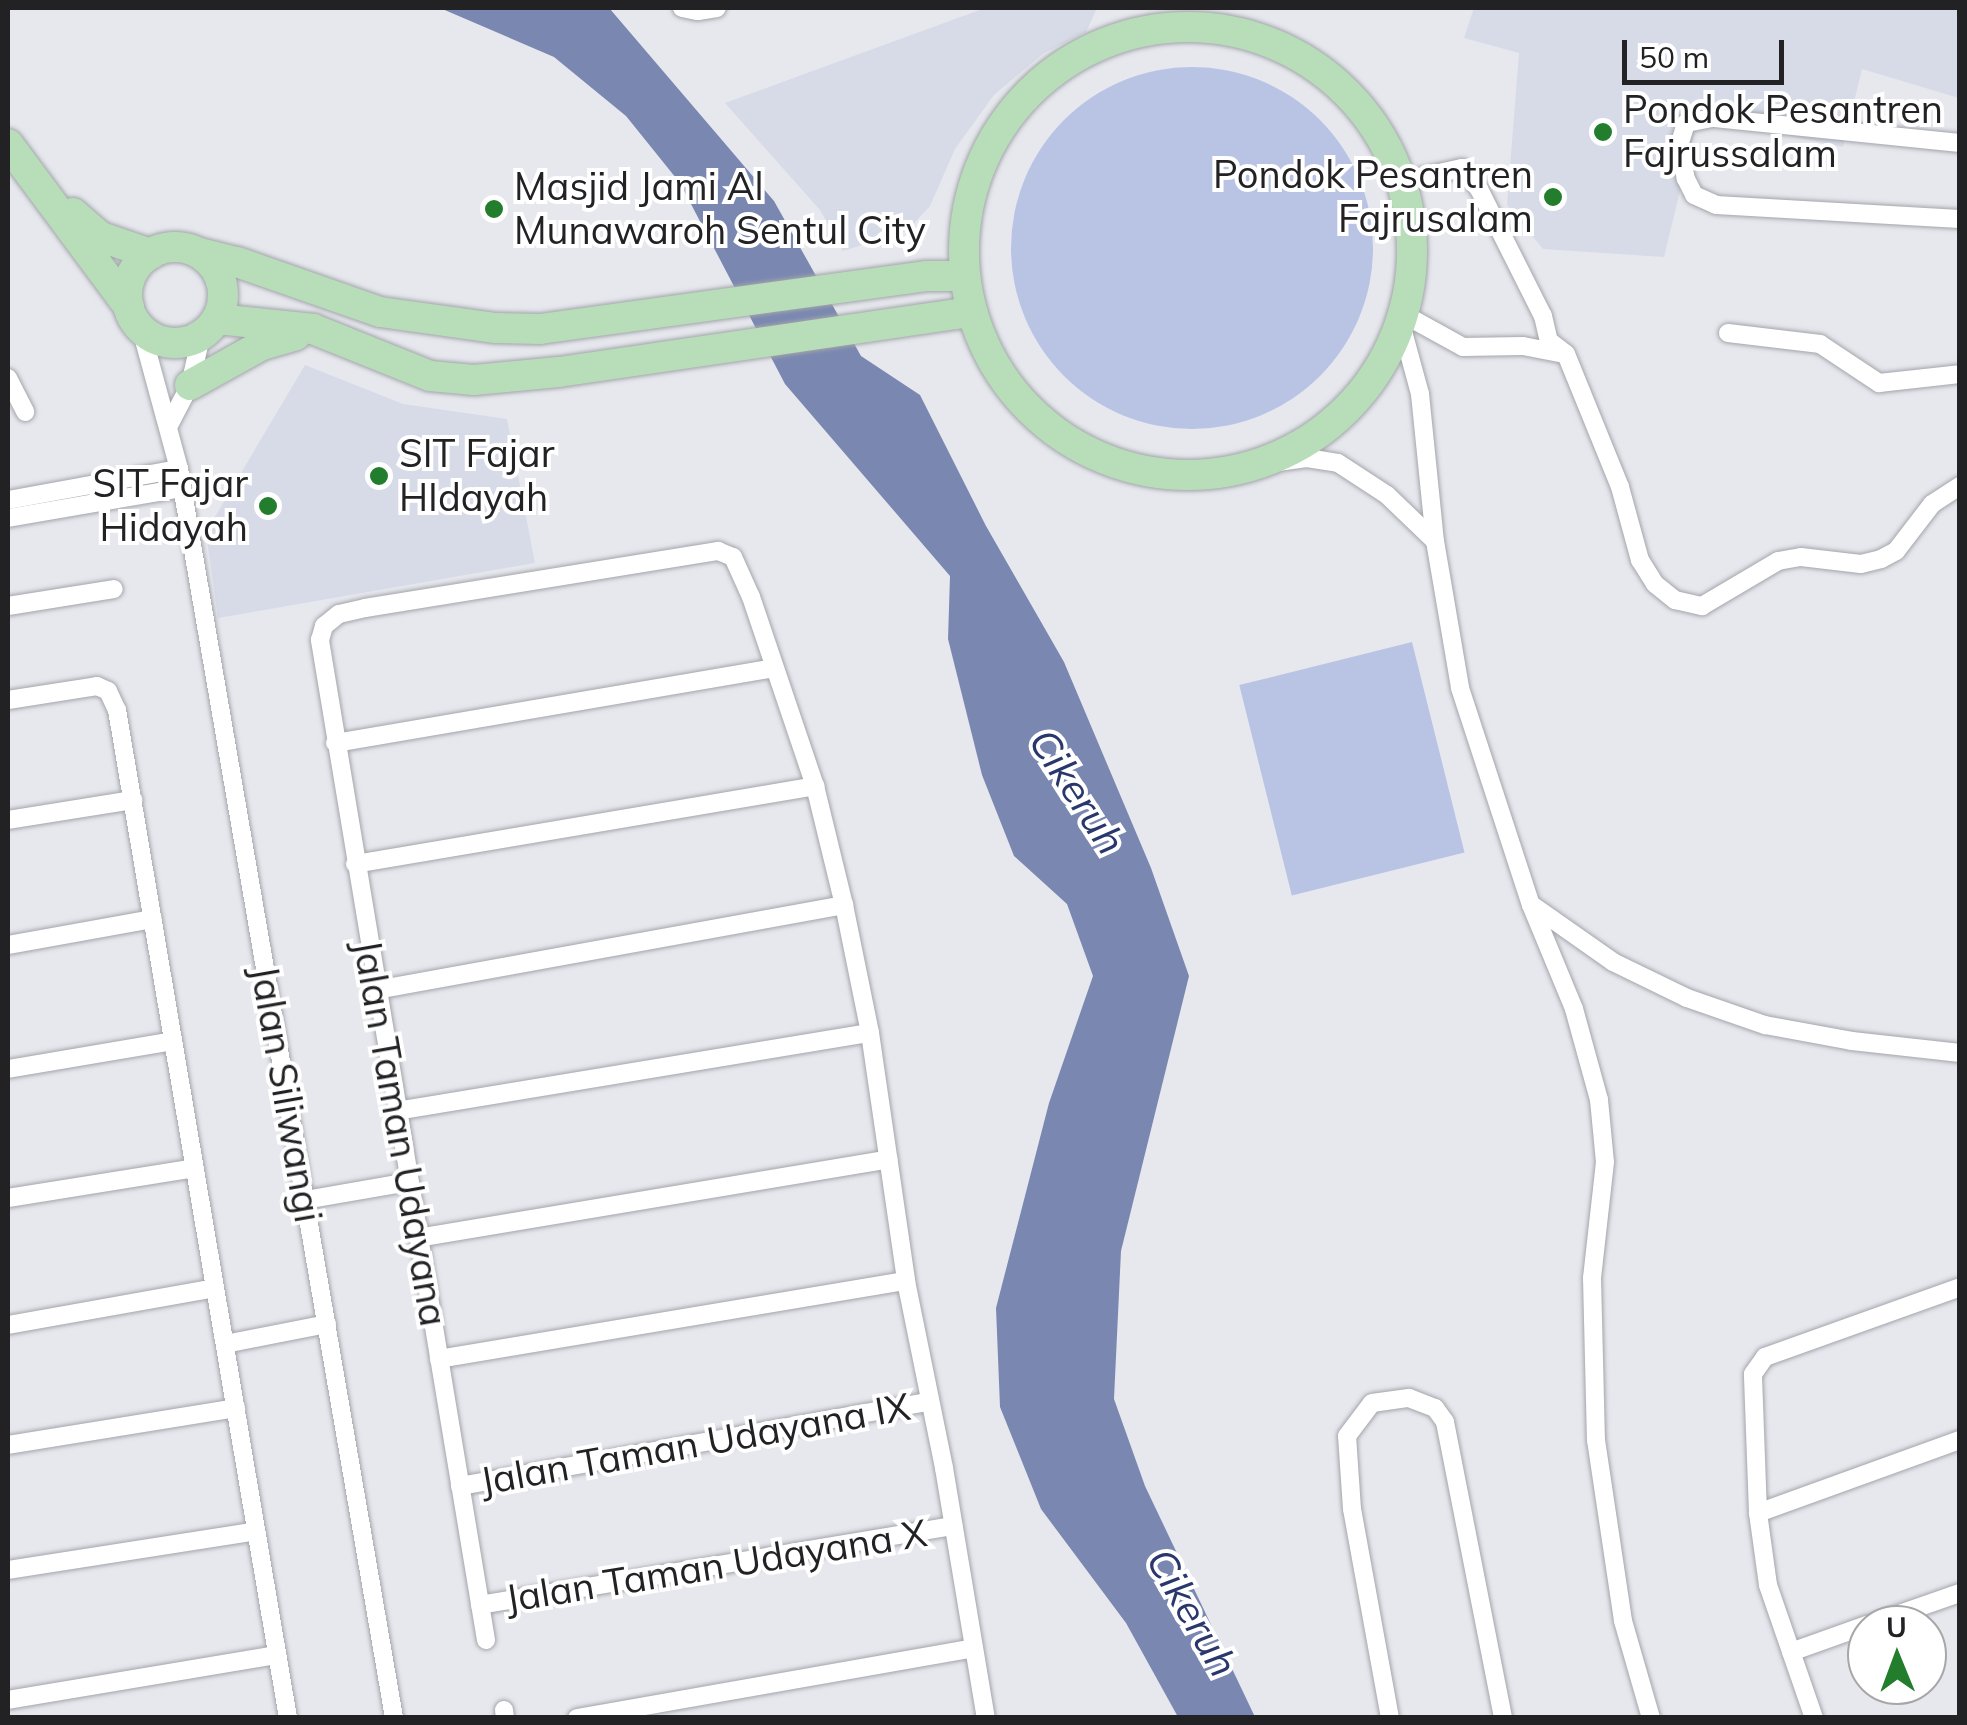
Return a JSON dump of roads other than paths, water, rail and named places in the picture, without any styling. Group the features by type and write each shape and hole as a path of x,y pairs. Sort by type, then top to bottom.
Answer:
{"main road":[{"path":"1188,17 1298,55 1355,102 1379,130 1403,180 1413,225 1414,270 1403,320 1381,369 1330,426 1262,464 1190,476 1117,465 1100,457 1051,431 1001,378 970,312 963,276 965,213 984,153 1020,101 1123,21 1188,17"},
{"path":"8,144 44,188 135,318 176,343 209,327 313,330 412,370 474,380 560,372 736,343 970,312"},
{"path":"44,188 101,237 151,254"},
{"path":"135,318 134,271 151,254 176,247 237,262 380,312 454,326 540,329 851,290 927,276 963,276"},
{"path":"200,254 218,271 222,283 209,327"},
{"path":"190,385 262,344 313,330"}],"street":[{"path":"682,8 698,12 716,8"},
{"path":"1960,143 1712,118 1686,123 1680,143 1686,179 1694,195 1716,206 1907,213 1960,219"},
{"path":"1403,180 1462,168 1479,189 1506,250 1530,289 1549,341 1566,354 1620,487 1640,560 1656,584 1675,600 1702,606 1778,561 1801,558 1861,564 1881,558 1896,552 1932,504 1960,486"},
{"name":"Jalan Siliwangi","path":"135,318 180,479 394,1718"},
{"path":"1403,320 1464,347 1523,346 1566,354"},
{"path":"1403,320 1420,394 1434,541 1460,688 1531,904 1574,1008 1604,1132 1592,1278 1596,1440 1620,1602 1650,1718"},
{"path":"168,427 190,385 209,327"},
{"path":"1728,332 1820,344 1880,383 1960,374"},
{"path":"8,378 25,412"},
{"path":"1262,464 1306,458 1338,463 1387,495 1434,541"},
{"path":"8,500 180,479"},
{"path":"8,518 180,479"},
{"name":"Jalan Taman Udayana","path":"486,1640 335,743 320,649 324,626 339,614 365,608 718,551 733,558 774,668"},
{"path":"8,606 114,590"},
{"path":"335,743 774,668 815,786 844,905 870,1034 906,1282 986,1718"},
{"path":"8,700 84,686 108,691 122,730 288,1718"},
{"path":"355,864 815,786"},
{"path":"8,820 133,800"},
{"path":"1531,904 1612,962 1702,1004 1766,1025 1852,1041 1960,1053"},
{"path":"376,990 844,905"},
{"path":"8,945 153,919"},
{"path":"397,1111 870,1034"},
{"path":"8,1069 173,1040"},
{"path":"418,1238 888,1159"},
{"path":"8,1198 195,1168"},
{"path":"304,1200 410,1182"},
{"path":"438,1358 906,1282"},
{"path":"1814,1718 1768,1585 1758,1513 1753,1374 1765,1357 1960,1287"},
{"path":"8,1325 215,1288"},
{"path":"225,1344 328,1324"},
{"path":"1390,1718 1352,1509 1347,1436 1372,1403 1409,1398 1435,1408 1445,1422 1503,1718"},
{"name":"Jalan Taman Udayana IX","path":"460,1486 930,1402"},
{"path":"8,1445 236,1408"},
{"path":"1758,1513 1960,1440"},
{"name":"Jalan Taman Udayana X","path":"480,1606 953,1526"},
{"path":"8,1570 256,1531"},
{"path":"1925,1605 1960,1593"},
{"path":"1791,1652 1847,1632"},
{"path":"577,1718 974,1648"},
{"path":"8,1700 278,1656"}],"water":[{"name":"Cikeruh","path":"440,8 610,9 774,201 861,356 920,395 986,526 1064,662 1151,868 1189,976 1121,1251 1114,1399 1145,1486 1255,1717 1178,1717 1126,1623 1041,1509 1000,1407 996,1308 1049,1103 1093,976 1067,904 1014,856 982,775 948,639 950,576 785,384 680,183 626,116 554,57"}],"place":[{"name":"Pondok Pesantren Fajrussalam","path":"1603,132"},
{"name":"Pondok Pesantren Fajrusalam","path":"1553,197"},
{"name":"Masjid Jami Al Munawaroh Sentul City","path":"494,209"},
{"name":"SIT Fajar HIdayah","path":"379,476"},
{"name":"SIT Fajar Hidayah","path":"268,506"}]}
